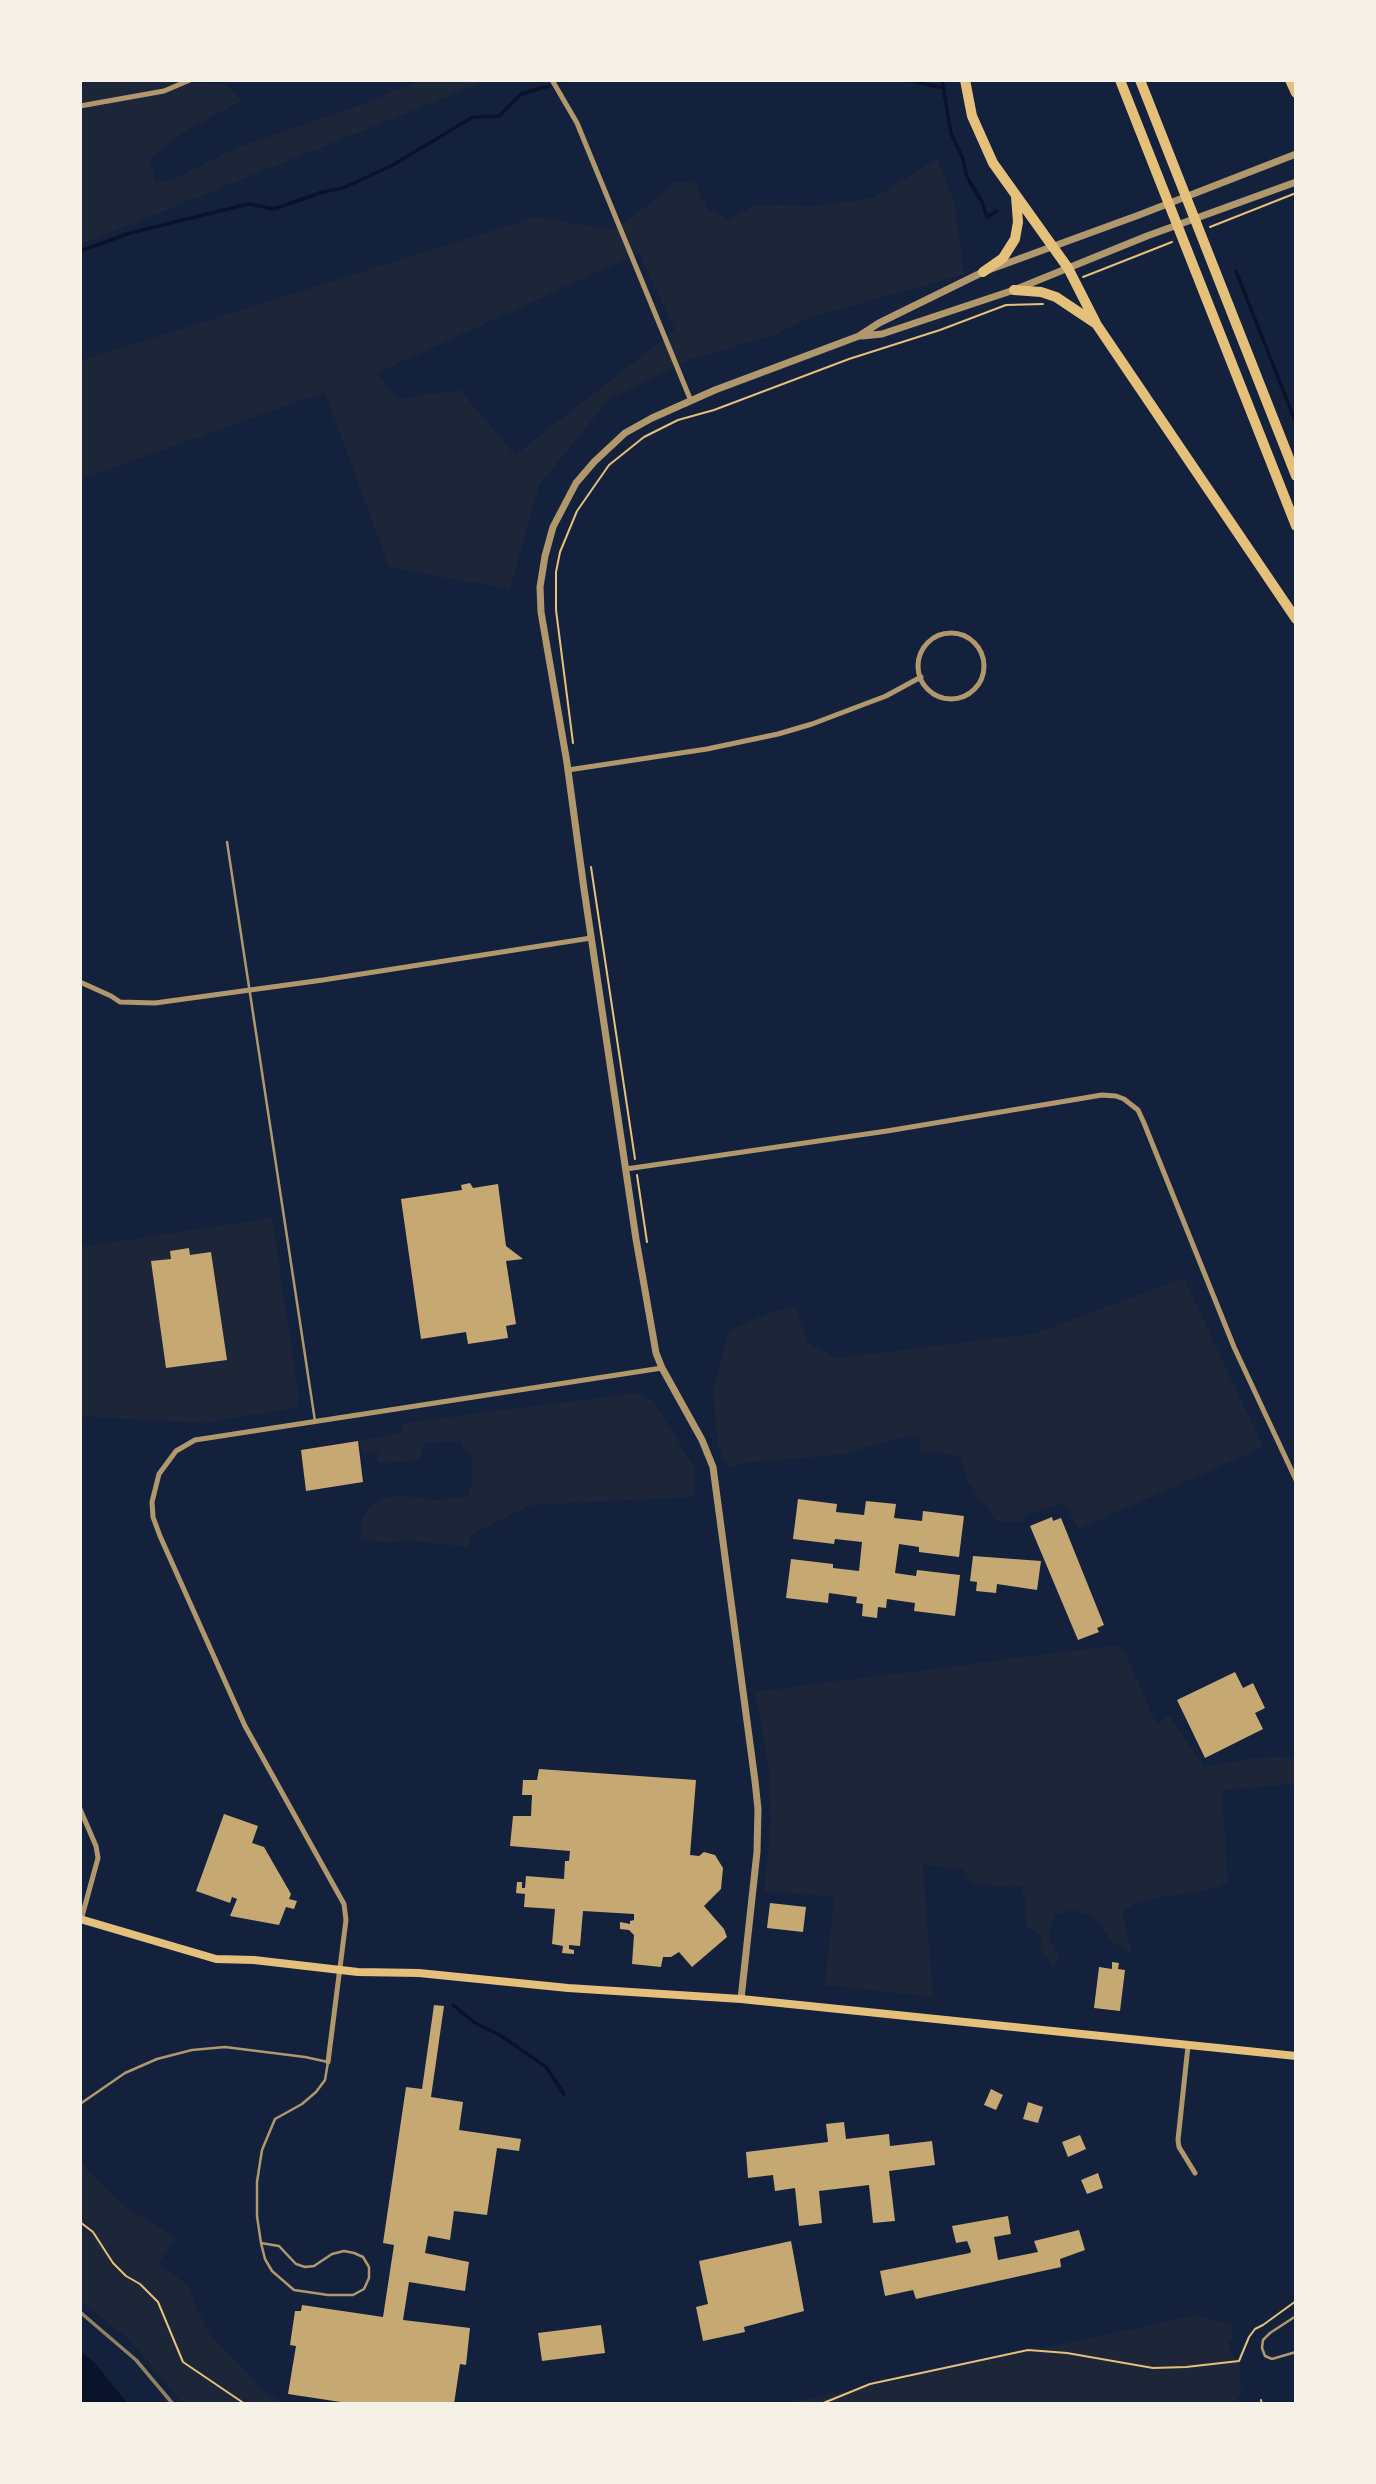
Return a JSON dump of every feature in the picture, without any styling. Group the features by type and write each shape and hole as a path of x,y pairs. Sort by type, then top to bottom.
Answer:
{"highway":[{"path":"965,80 977,133 993,163 1076,279 1097,325 1296,619"},
{"path":"1120,80 1296,526"},
{"path":"1140,80 1296,476"},
{"path":"984,272 1003,258 1015,239 1018,222 1016,195"},
{"path":"1014,290 1041,292 1056,297 1097,325"}],"main road":[{"path":"81,1919 216,1958 339,1970 419,1973 568,1988 741,1999 1296,2056"}],"street":[{"path":"80,106 164,91 190,80"},
{"path":"552,80 578,123 691,401"},
{"path":"741,1999 757,1852 758,1809 755,1781 713,1467 702,1440 662,1368 650,1324 568,770 541,612 540,587 553,527 576,483 609,446 625,433 691,401 859,336 879,323 984,272 1296,154"},
{"path":"859,336 882,334 1014,290 1147,236 1296,182"},
{"path":"950,632 961,634 979,649 984,663 983,674 977,686 968,694 957,698 943,698 932,694 924,686 921,677 918,668 919,655 924,645 936,635 950,632"},
{"path":"568,770 707,749 801,727 886,696 921,677"},
{"path":"82,985 120,1002 155,1003 591,938"},
{"path":"626,1169 970,1118 1102,1095 1116,1096 1131,1104 1141,1116 1234,1347 1296,1480"},
{"path":"328,2062 346,1920 344,1904 245,1726 160,1536 153,1517 152,1503 154,1488 162,1468 176,1451 195,1440 662,1368"},
{"path":"80,1810 96,1846 98,1858 81,1919"},
{"path":"1188,2046 1178,2140 1179,2147 1195,2173"}],"lane":[{"path":"227,842 316,1421"},
{"path":"80,2104 125,2073 157,2059 192,2050 225,2047 328,2062 325,2080 303,2104 275,2119 262,2150 257,2182 257,2216 261,2244 272,2271 294,2290 328,2295 353,2295 364,2289 369,2278 369,2267 363,2258 354,2253 344,2251 332,2254 314,2266 305,2267 296,2264 279,2246 261,2244"},
{"path":"1296,2316 1270,2333 1263,2340 1262,2348 1265,2356 1272,2359 1296,2352"}],"path":[{"path":"1227,221 1296,193"},
{"path":"1076,279 1152,250"},
{"path":"572,749 574,739 561,666 556,572 560,552 577,512 609,465 644,437 678,420 714,411 849,359 940,330 1006,305 1031,303 1052,307 1056,297"},
{"path":"591,868 647,1247"},
{"path":"80,2222 93,2232 120,2270 158,2302 183,2362 245,2403"},
{"path":"821,2403 870,2384 1028,2350 1067,2353 1153,2368 1186,2368 1239,2361 1255,2329 1296,2301"}],"shaded area":[{"path":"171,80 227,85 242,101 183,132 150,159 156,182 172,180 236,148 352,108 419,81 487,81 81,244 81,81"},
{"path":"937,159 954,200 964,274 802,320 777,334 689,360 610,398 539,485 510,589 389,567 325,392 81,479 80,361 536,217 613,230 675,182 695,183 707,208 728,220 756,205 815,206 873,198","holes":["639,253 675,330 515,455 460,390 398,399 377,373"]},
{"path":"272,1218 299,1398 297,1405 202,1423 81,1416 81,1247"},
{"path":"1184,1278 1263,1447 1079,1529 1064,1503 1027,1514 1021,1522 996,1521 967,1480 961,1458 920,1451 919,1437 908,1436 838,1455 751,1462 729,1468 718,1447 713,1391 729,1331 769,1313 795,1307 807,1342 836,1358 1037,1333"},
{"path":"636,1393 653,1400 695,1469 693,1497 530,1505 471,1535 468,1547 407,1540 360,1540 362,1518 368,1509 380,1500 399,1495 436,1500 468,1496 472,1482 471,1452 465,1450 461,1441 425,1443 419,1460 377,1463 377,1451 362,1453 359,1440 400,1434 404,1423"},
{"path":"1118,1645 1121,1651 1124,1650 1157,1726 1168,1714 1204,1767 1255,1758 1295,1757 1295,1784 1222,1790 1228,1884 1140,1901 1122,1912 1132,1953 1113,1943 1094,1917 1072,1910 1055,1915 1048,1936 1060,1959 1053,1966 1040,1948 1041,1936 1026,1925 1026,1901 1021,1886 1001,1887 971,1882 964,1870 923,1865 933,1997 825,1985 834,1897 764,1891 771,1824 769,1770 755,1692"},
{"path":"80,2159 89,2172 124,2206 175,2237 159,2263 187,2285 208,2332 267,2394 284,2403 182,2403 130,2340 81,2301"},
{"path":"1197,2315 1233,2325 1232,2337 1228,2343 1231,2353 1239,2361 1242,2392 1237,2400 1238,2404 785,2404"},
{"path":"81,2352 95,2363 127,2403 81,2403"}],"building":[{"path":"470,1183 473,1188 498,1184 506,1246 523,1259 506,1261 516,1324 506,1326 508,1338 468,1344 466,1332 421,1339 401,1199 462,1190 461,1185"},
{"path":"189,1248 190,1255 211,1252 227,1360 166,1368 151,1261 171,1259 170,1251"},
{"path":"358,1441 363,1482 306,1491 301,1450"},
{"path":"798,1499 837,1504 836,1512 864,1515 866,1501 896,1504 894,1518 922,1521 923,1511 964,1516 959,1557 919,1552 919,1547 899,1544 895,1573 916,1576 917,1570 960,1575 955,1616 914,1611 915,1603 887,1599 886,1608 878,1607 877,1618 862,1616 863,1604 856,1603 857,1597 829,1593 828,1603 786,1598 791,1559 833,1564 833,1568 859,1571 862,1542 835,1539 834,1544 793,1539"},
{"path":"1052,1517 1053,1521 1061,1518 1104,1625 1097,1628 1099,1632 1078,1640 1030,1526"},
{"path":"973,1556 1041,1561 1037,1590 997,1584 996,1593 976,1591 977,1582 970,1581"},
{"path":"1235,1672 1243,1688 1253,1683 1265,1708 1255,1713 1263,1729 1205,1758 1177,1700"},
{"path":"539,1769 696,1780 690,1855 699,1856 704,1852 715,1855 723,1868 721,1889 704,1906 724,1929 727,1937 692,1967 679,1952 671,1957 663,1957 661,1967 632,1964 634,1935 629,1930 620,1929 620,1922 630,1924 630,1921 634,1920 634,1914 583,1911 580,1946 569,1945 574,1954 562,1953 563,1946 552,1944 555,1909 524,1907 525,1894 516,1893 517,1882 522,1882 522,1888 525,1888 526,1876 564,1879 565,1861 569,1861 570,1851 510,1846 513,1816 531,1816 532,1795 522,1795 523,1780 537,1780"},
{"path":"224,1814 258,1826 252,1843 264,1847 291,1894 289,1899 297,1901 294,1909 286,1907 279,1925 230,1916 237,1899 232,1897 230,1903 196,1891"},
{"path":"770,1903 806,1907 803,1932 767,1928"},
{"path":"1112,1962 1119,1963 1118,1969 1125,1970 1120,2011 1094,2008 1099,1967 1112,1969"},
{"path":"434,2005 444,2006 431,2097 463,2102 459,2130 521,2139 519,2151 497,2148 487,2215 454,2211 450,2240 428,2236 425,2253 469,2262 465,2291 409,2282 403,2320 470,2328 466,2365 460,2364 454,2404 354,2404 288,2394 296,2346 290,2345 295,2311 301,2311 302,2305 383,2317 394,2245 383,2243 406,2087 422,2089"},
{"path":"991,2089 1003,2095 996,2110 984,2105"},
{"path":"1028,2102 1043,2107 1038,2123 1023,2119"},
{"path":"844,2122 846,2139 889,2134 890,2146 932,2141 935,2165 889,2171 895,2221 873,2223 869,2185 819,2191 822,2223 799,2226 795,2188 775,2191 773,2175 748,2178 746,2152 828,2142 826,2124"},
{"path":"1080,2135 1086,2149 1068,2157 1062,2142"},
{"path":"1098,2173 1103,2188 1087,2194 1081,2180"},
{"path":"1008,2216 1011,2234 994,2237 998,2260 1038,2252 1034,2241 1079,2230 1085,2250 1060,2259 1061,2267 916,2299 913,2290 885,2296 880,2271 970,2253 967,2241 956,2243 952,2226"},
{"path":"791,2241 804,2311 744,2327 745,2332 703,2341 696,2307 708,2304 699,2261"},
{"path":"601,2325 605,2353 542,2361 538,2333"}],"waterway":[{"path":"908,80 943,88"},
{"path":"942,80 951,133 963,159 967,177 982,202 987,217 997,211"},
{"path":"80,251 130,233 248,204 275,209 322,192 343,188 391,166 473,117 499,116 521,94 549,86"},
{"path":"1236,271 1296,423"},
{"path":"453,2005 475,2023 500,2035 546,2067 564,2094"}],"railway":[{"path":"80,2312 136,2360 173,2404"}]}
